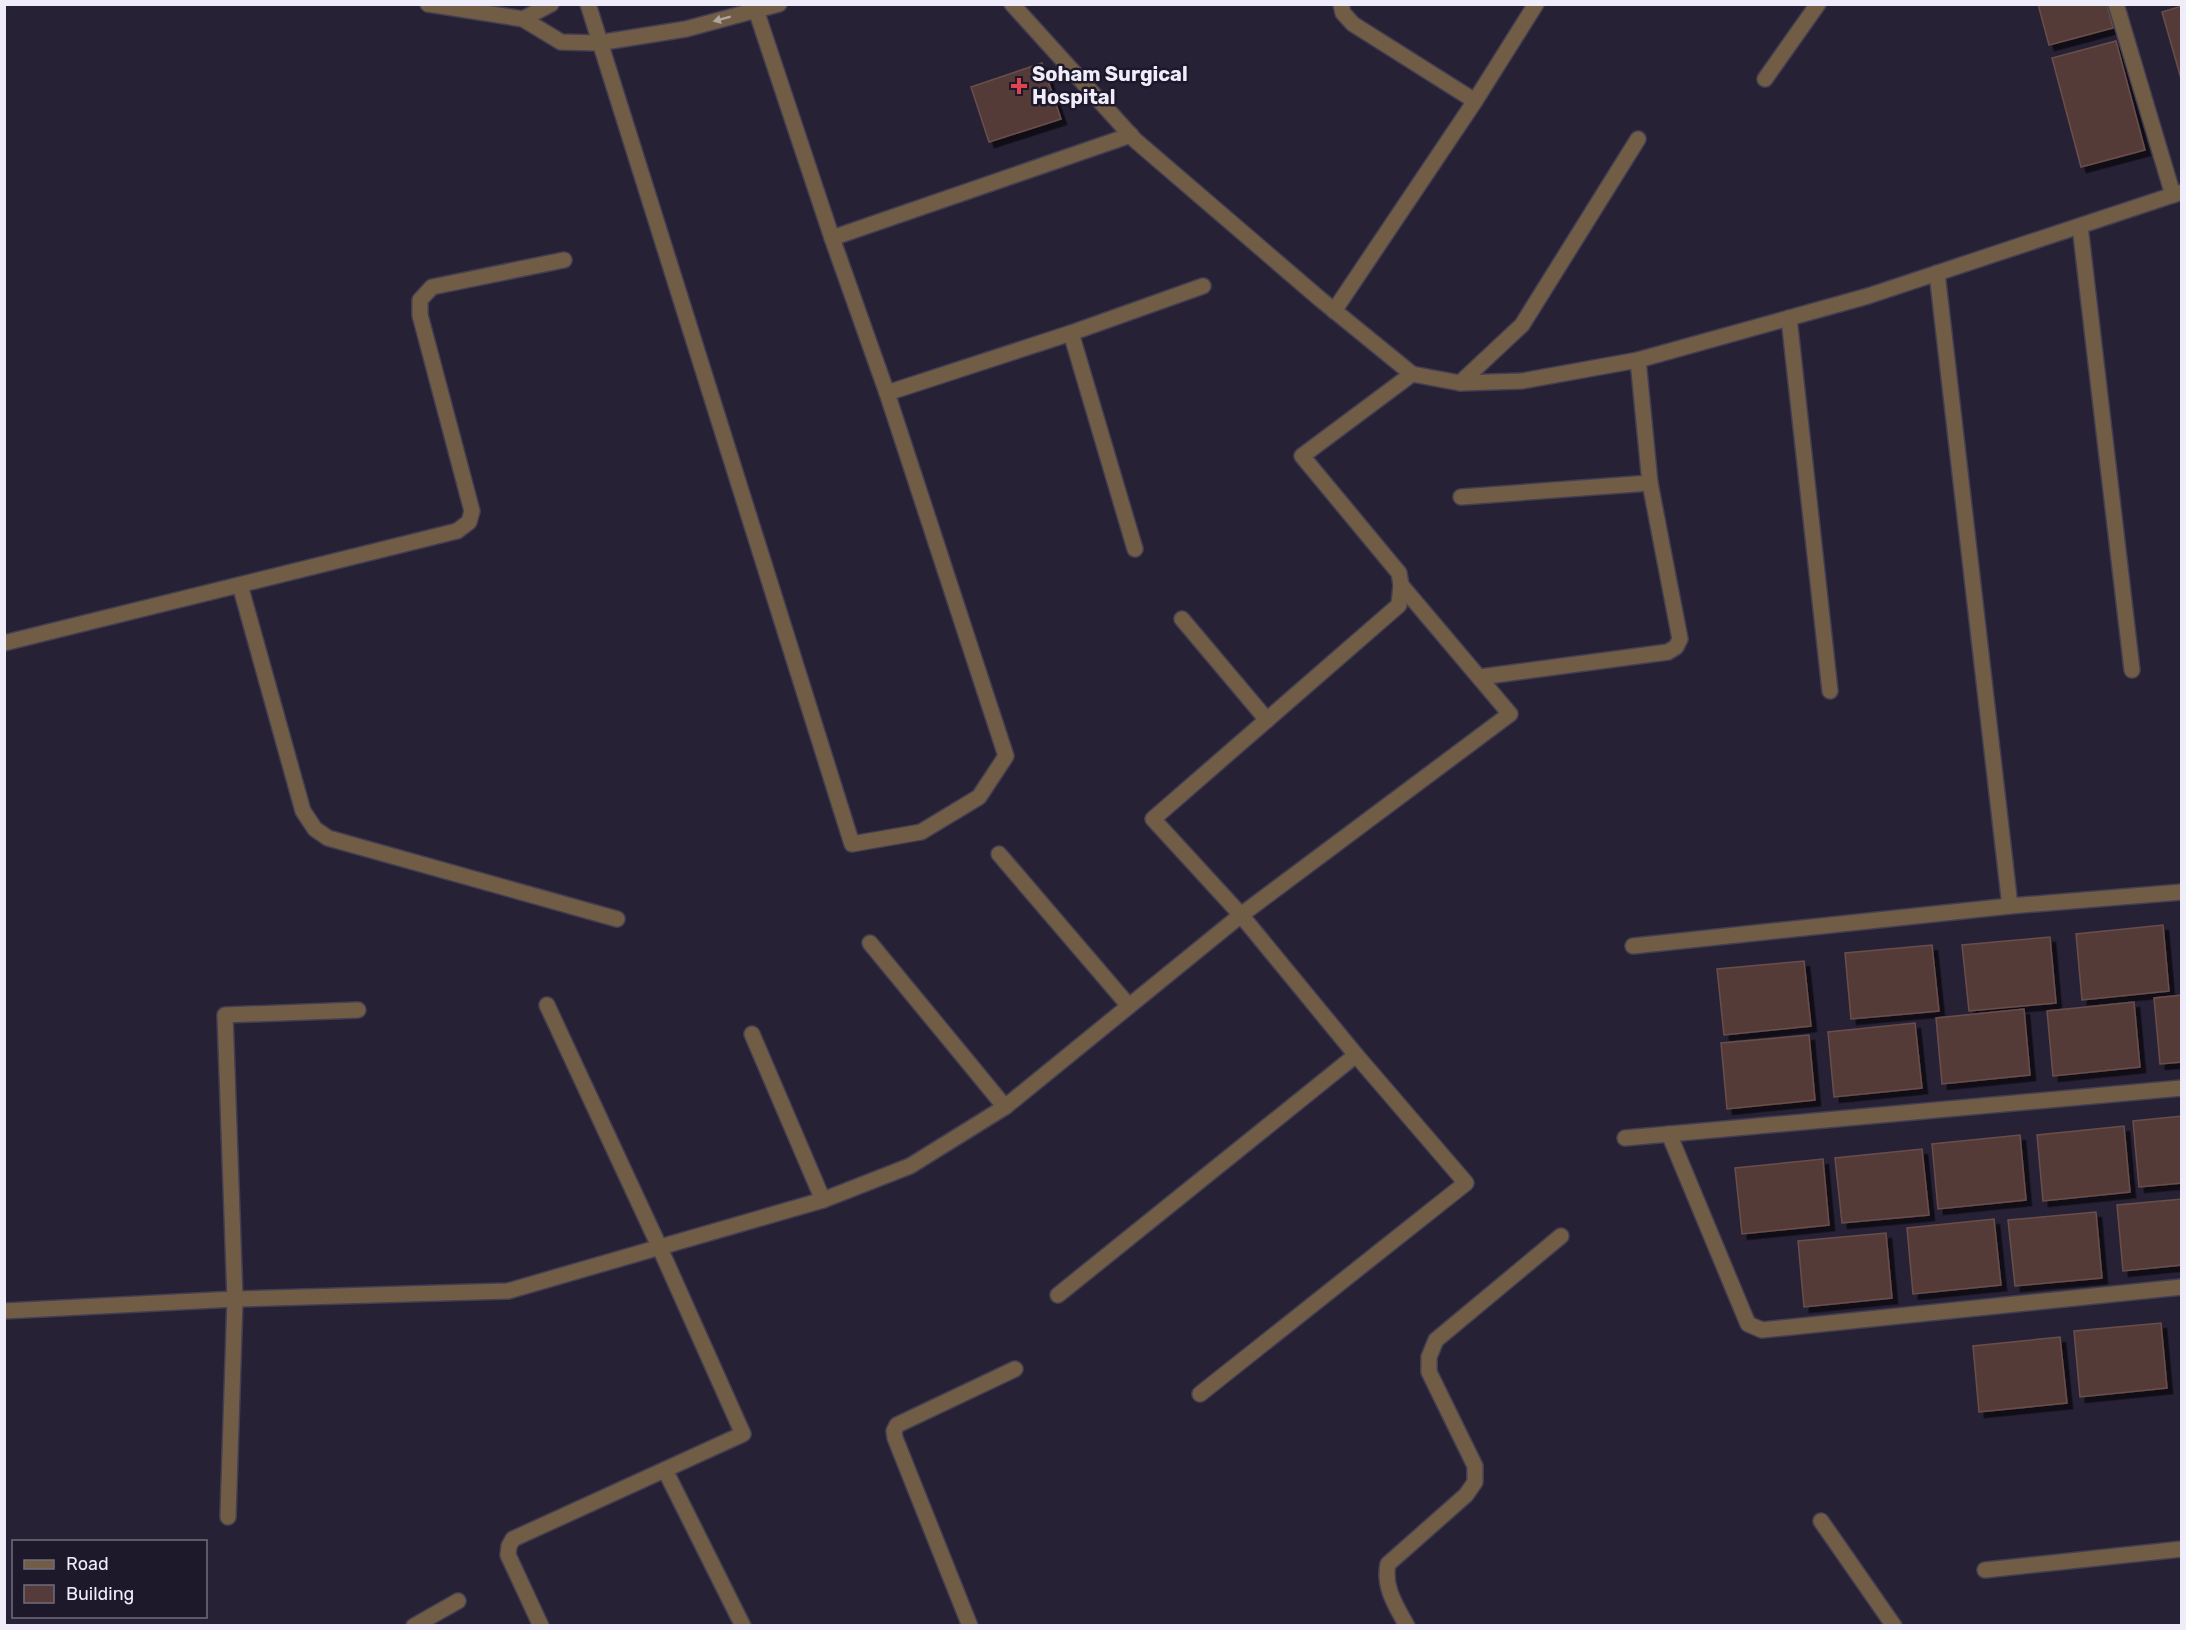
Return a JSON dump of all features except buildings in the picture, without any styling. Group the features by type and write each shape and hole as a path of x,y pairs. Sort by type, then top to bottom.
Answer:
{"street":[{"path":"428,4 523,19 561,42 598,43 686,29 755,7 779,4"},
{"path":"523,19 551,4"},
{"path":"588,4 598,43 852,844 921,832 979,797 1006,756 887,393 832,238 755,7"},
{"path":"1012,4 1131,135 1334,310 1412,374 1460,383 1522,381 1638,360 1868,296 2177,194 2116,4"},
{"path":"1341,4 1343,13 1353,24 1475,101"},
{"path":"1334,310 1475,101 1536,4"},
{"path":"1766,79 1818,4"},
{"path":"832,238 1131,135"},
{"path":"1460,383 1522,325 1638,139"},
{"path":"2080,226 2132,670"},
{"path":"4,643 458,531 469,522 472,511 420,315 420,300 432,287 564,260"},
{"path":"1937,273 2010,906"},
{"path":"887,393 1071,333 1203,286"},
{"path":"1789,318 1830,691"},
{"path":"1071,333 1135,549"},
{"path":"1480,677 1668,652 1676,647 1680,639 1650,483 1638,360"},
{"path":"1200,1394 1466,1183 1356,1055 1241,915 1153,819 1399,605 1401,585 1398,573 1302,456 1412,374"},
{"path":"1461,497 1650,483"},
{"path":"240,585 303,811 315,829 328,838 617,919"},
{"path":"4,1311 235,1299 508,1292 659,1246 823,1200 910,1166 1005,1107 1241,915 1510,714 1401,585"},
{"path":"1182,619 1267,720"},
{"path":"999,854 1129,1006"},
{"path":"1633,946 2010,906 2181,892"},
{"path":"870,943 1005,1107"},
{"path":"541,1626 508,1555 513,1539 743,1434 547,1005"},
{"path":"228,1517 235,1299 225,1015 358,1010"},
{"path":"752,1034 823,1200"},
{"path":"1058,1295 1356,1055"},
{"path":"1625,1138 2181,1088"},
{"path":"1669,1134 1748,1324 1754,1328 1762,1330 2181,1287"},
{"path":"1407,1626 1390,1595 1386,1576 1388,1564 1466,1495 1475,1482 1475,1466 1429,1372 1429,1357 1436,1340 1562,1236"},
{"path":"970,1626 894,1431 897,1425 1015,1369"},
{"path":"665,1470 743,1626"},
{"path":"1821,1521 1894,1626"},
{"path":"1985,1570 2181,1549"},
{"path":"414,1626 458,1601"}],"place":[{"name":"Soham Surgical Hospital","path":"1019,86"}]}
